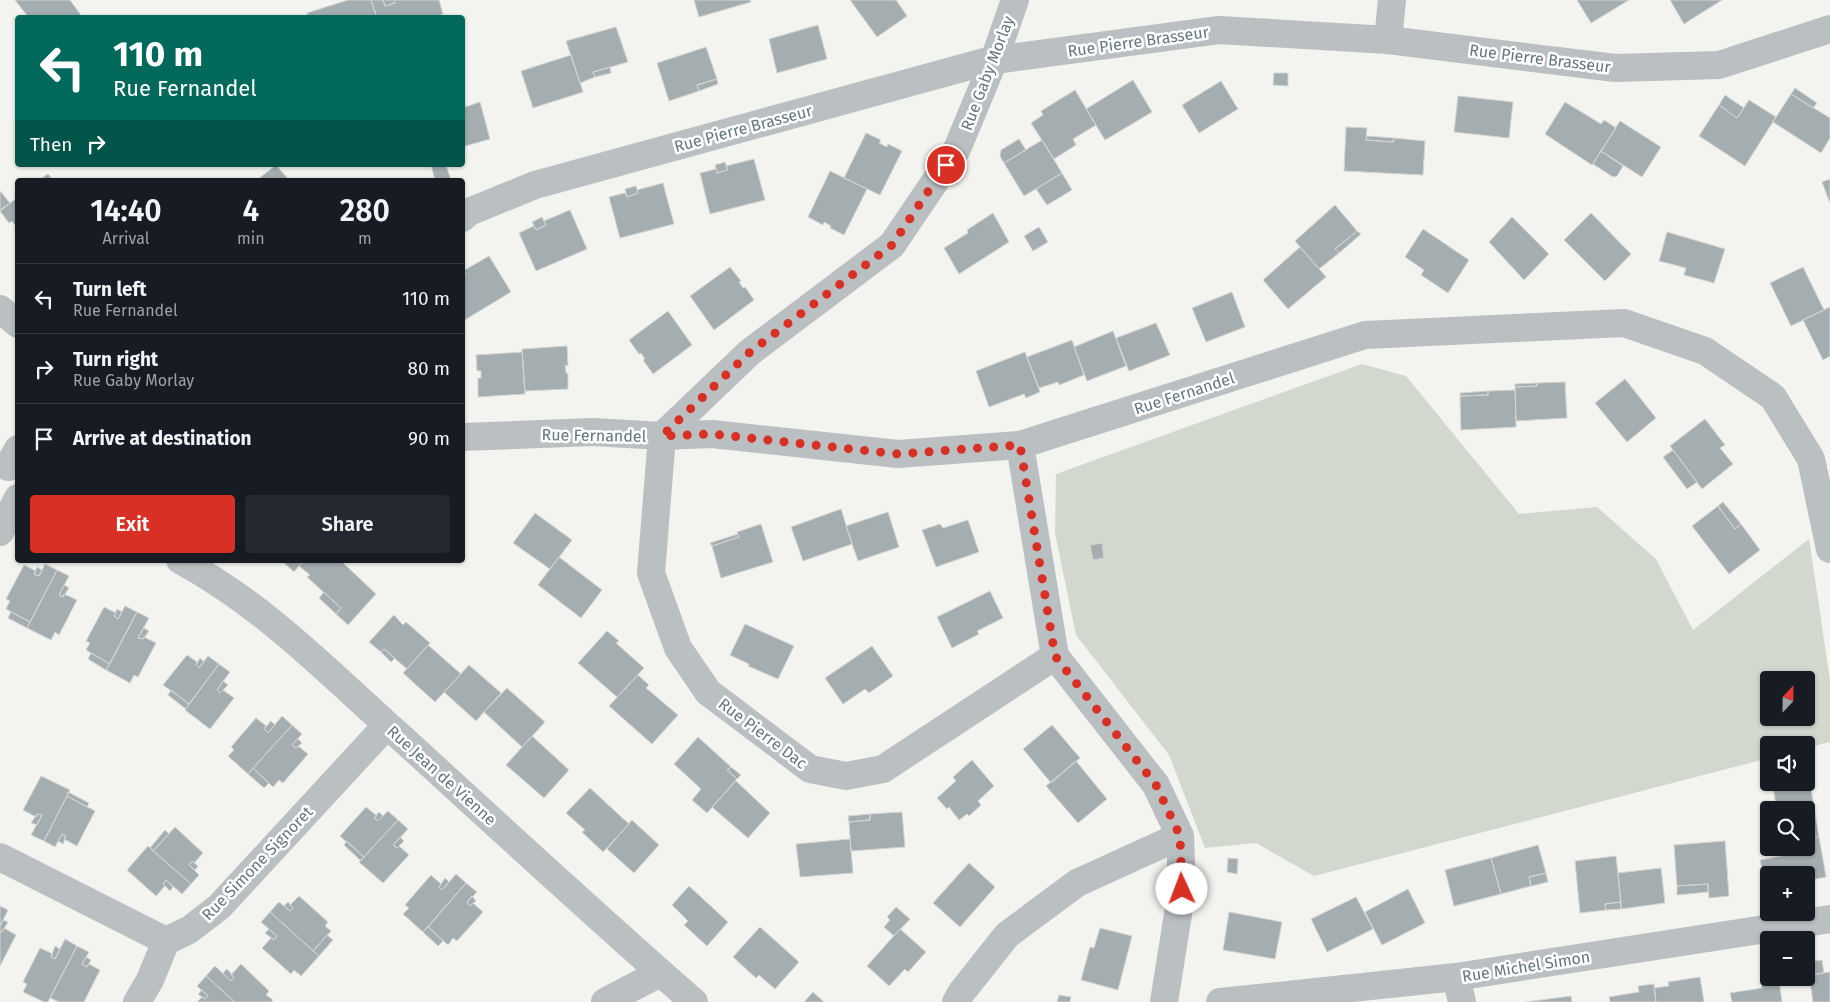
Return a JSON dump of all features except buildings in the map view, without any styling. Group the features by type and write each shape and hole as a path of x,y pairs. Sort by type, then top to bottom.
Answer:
{"street":[{"name":"Rue Gaby Morlay","path":"662,436 750,352 892,245 957,149 994,60 1015,0"},
{"path":"1388,40 1392,0"},
{"name":"Rue Pierre Brasseur","path":"465,215 469,212 535,185 994,60 1219,30 1388,40 1615,68 1720,65 1830,29"},
{"path":"0,310 15,322"},
{"name":"Rue Fernandel","path":"465,437 593,432 662,436 712,434 898,454 1020,445 1365,335 1624,323 1705,351 1773,397 1811,459 1825,498 1829,542"},
{"name":"Rue Pierre Dac","path":"662,436 652,573 678,648 708,692 810,769 846,776 883,769 1055,656"},
{"path":"1020,445 1055,656 1156,785 1180,836 1182,889 1164,1002"},
{"path":"0,532 15,504"},
{"name":"Rue Jean de Vienne","path":"185,563 248,602 301,645 694,1002"},
{"name":"Rue Simone Signoret","path":"166,941 190,930 219,907 387,725"},
{"path":"956,1002 1007,935 1078,883 1180,836"},
{"path":"0,857 166,941 150,980 137,1002"},
{"name":"Rue Michel Simon","path":"1220,1002 1459,990 1830,919"},
{"path":"605,1002 660,973"}],"shaded area":[{"path":"1362,364 1406,376 1519,514 1597,507 1656,559 1693,630 1809,539 1830,680 1830,742 1815,746 1815,736 1760,736 1760,760 1314,876 1256,843 1205,848 1169,755 1076,635 1055,533 1056,474"}],"route":[{"path":"946,165 892,245 750,352 662,436 712,434 898,454 1020,445 1055,656 1156,785 1180,836 1182,889"}]}
